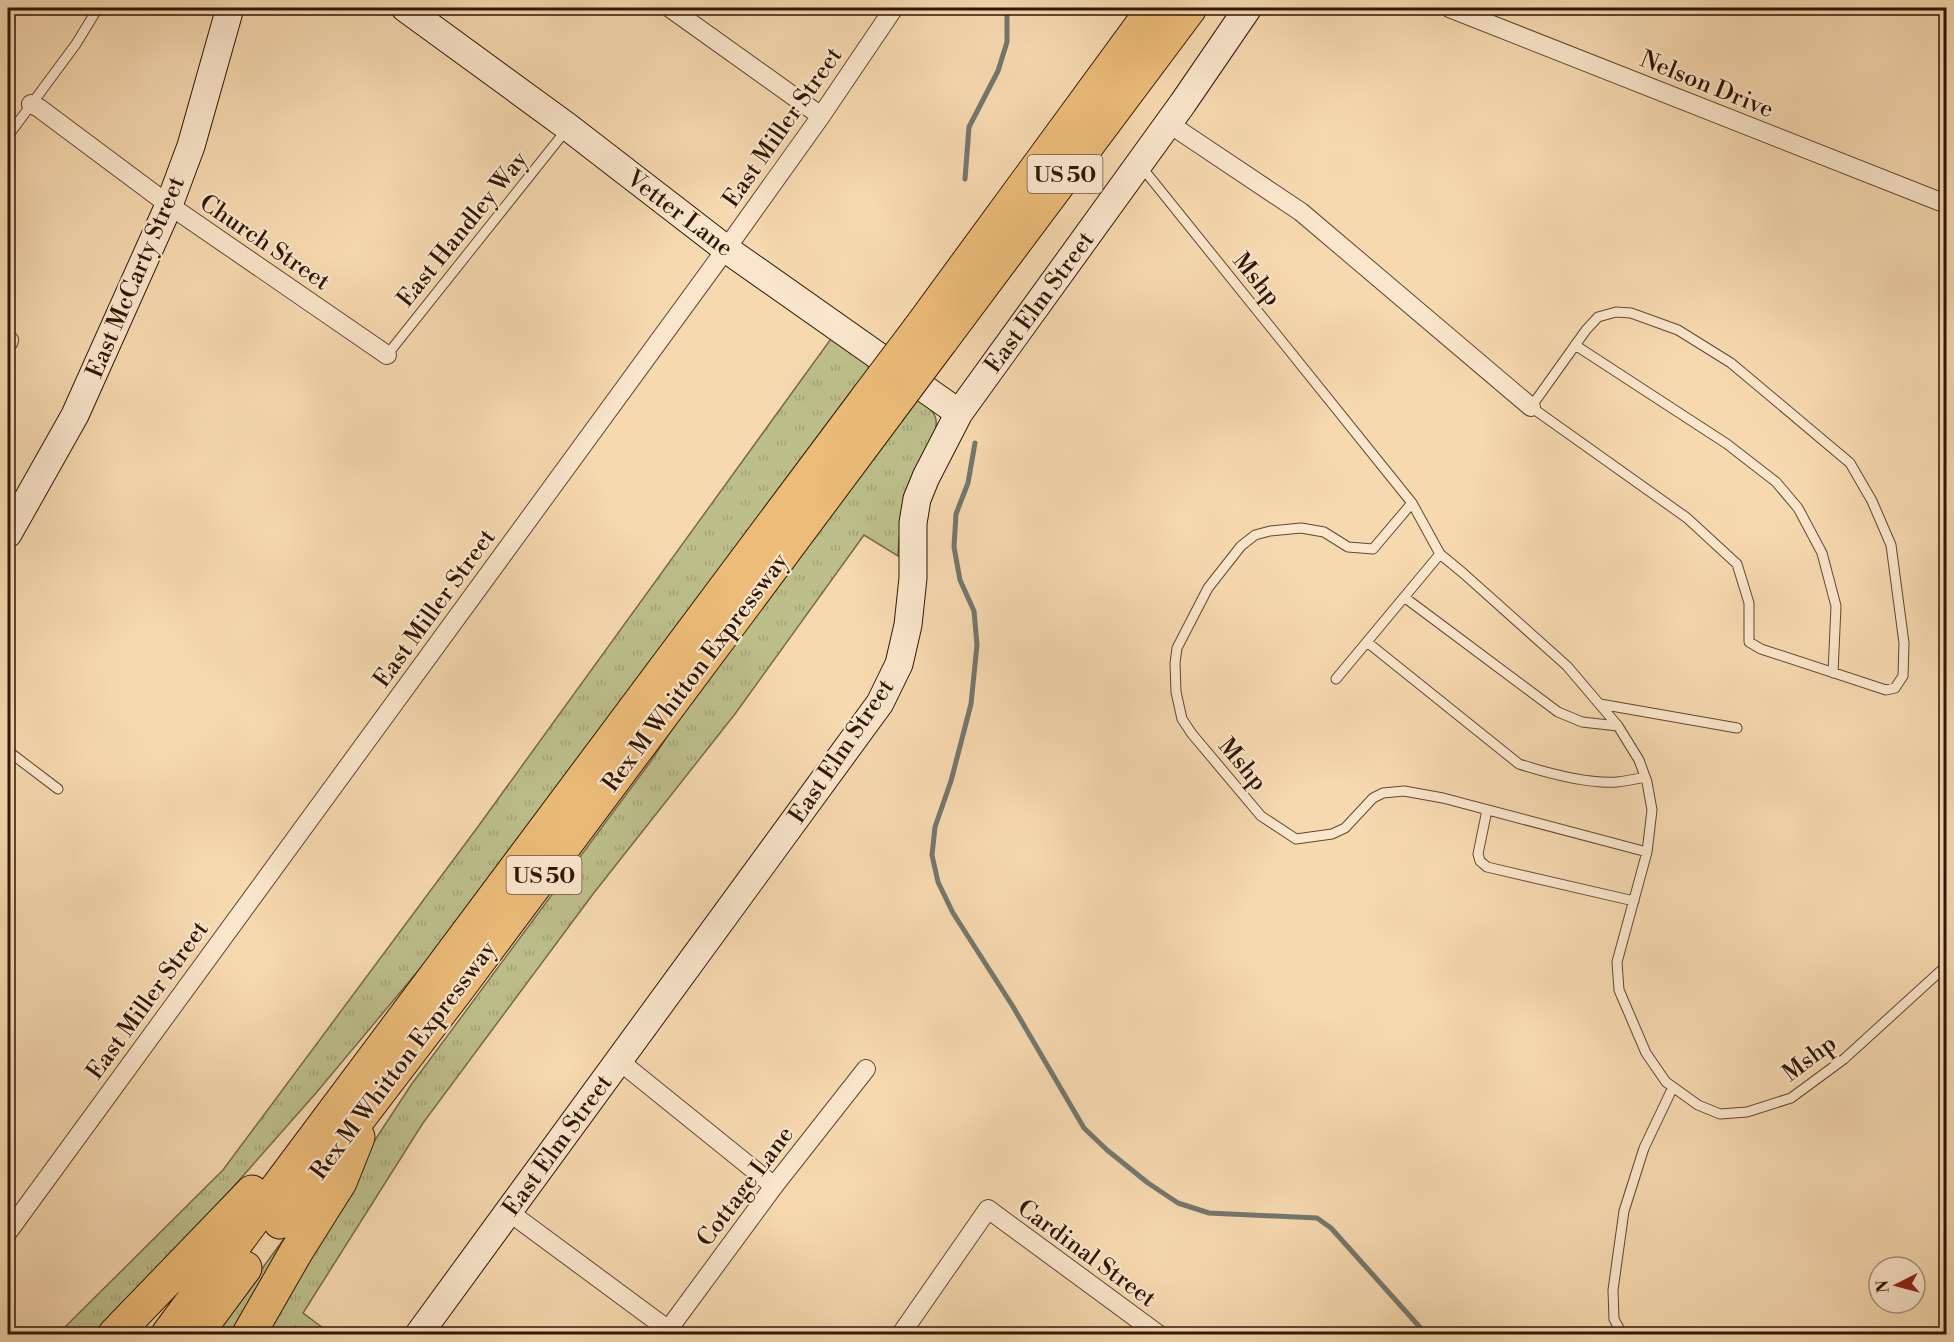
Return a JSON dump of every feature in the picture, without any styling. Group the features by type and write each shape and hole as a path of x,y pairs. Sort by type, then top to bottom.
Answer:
{"highway":[{"name":"Rex M Whitton Expressway","path":"930,335 1154,8"},
{"name":"Rex M Whitton Expressway","path":"168,1335 587,817 877,405 1190,8"},
{"name":"Rex M Whitton Expressway","path":"196,1335 298,1196 361,1095"},
{"path":"115,1335 361,1095"},
{"path":"249,1335 296,1252 340,1182 361,1095"}],"street":[{"name":"East McCarty Street","path":"8,534 75,415 169,205 191,146 230,8"},
{"name":"Vetter Lane","path":"405,8 568,127 726,249 959,413"},
{"path":"670,8 821,116"},
{"name":"East Miller Street","path":"8,1232 726,249 821,116 894,8"},
{"name":"East Elm Street","path":"419,1335 880,703 899,664 909,625 913,578 913,523 917,499 959,413 1248,8"},
{"name":"Nelson Drive","path":"1449,8 1947,204"},
{"name":"Church Street","path":"31,104 169,205 387,355"},
{"path":"1168,123 1301,212 1531,407"},
{"path":"618,1060 774,1186"},
{"name":"Cottage Lane","path":"669,1333 774,1186 866,1069"},
{"name":"Cardinal Street","path":"901,1335 988,1209 1158,1335"},
{"path":"509,1212 669,1333"}],"lane":[{"path":"8,136 76,44 98,8"},
{"name":"East Handley Way","path":"387,355 568,127"},
{"name":"Mshp","path":"1139,163 1412,503 1440,554 1567,666 1618,726 1639,760 1652,810 1647,852 1617,962 1619,990 1646,1053 1666,1082 1698,1106 1720,1114 1747,1112 1791,1098 1844,1059 1947,966"},
{"path":"1616,312 1631,313 1678,330 1731,363 1850,463 1872,501 1891,545 1904,643 1903,676 1895,688 1886,690 1761,649 1749,642 1749,603 1737,564 1687,518 1531,407 1575,345 1599,317 1616,312"},
{"path":"1575,345 1727,444 1776,482 1798,508 1822,553 1836,606 1833,673"},
{"name":"Mshp","path":"1412,503 1373,549 1348,547 1324,532 1301,528 1270,531 1256,535 1241,546 1208,588 1177,648 1175,663 1177,702 1182,719 1192,734 1261,816 1296,839 1332,834 1345,828 1373,798 1383,793 1404,791 1422,793 1647,852"},
{"path":"1336,679 1440,554"},
{"path":"1404,597 1558,712 1582,722 1618,726"},
{"path":"1367,642 1519,764 1546,773 1594,780 1616,782 1645,777"},
{"path":"1600,704 1737,728"},
{"path":"8,751 58,789"},
{"path":"1487,810 1478,854 1480,861 1487,867 1634,901"},
{"path":"1622,1335 1614,1319 1612,1290 1624,1211 1644,1148 1673,1087"}],"green space":[{"path":"833,336 872,366 428,959 316,1093 228,1193 97,1334 58,1334 223,1170 477,828"},
{"path":"915,396 928,406 936,420 936,425 934,435 923,453 906,494 901,517 898,556 864,535 735,714 593,894 423,1123 303,1313 331,1334 256,1334 326,1215 411,1085 651,761 722,654"},
{"path":"297,1221 238,1334 214,1334"}],"waterway":[{"path":"965,179 969,127 998,71 1007,42 1005,8"},
{"path":"975,443 968,483 956,514 954,547 960,580 974,611 977,645 971,704 951,781 935,827 932,855 938,882 953,913 1012,1005 1084,1128 1107,1150 1148,1183 1178,1203 1209,1213 1317,1218 1331,1228 1426,1334"}]}
